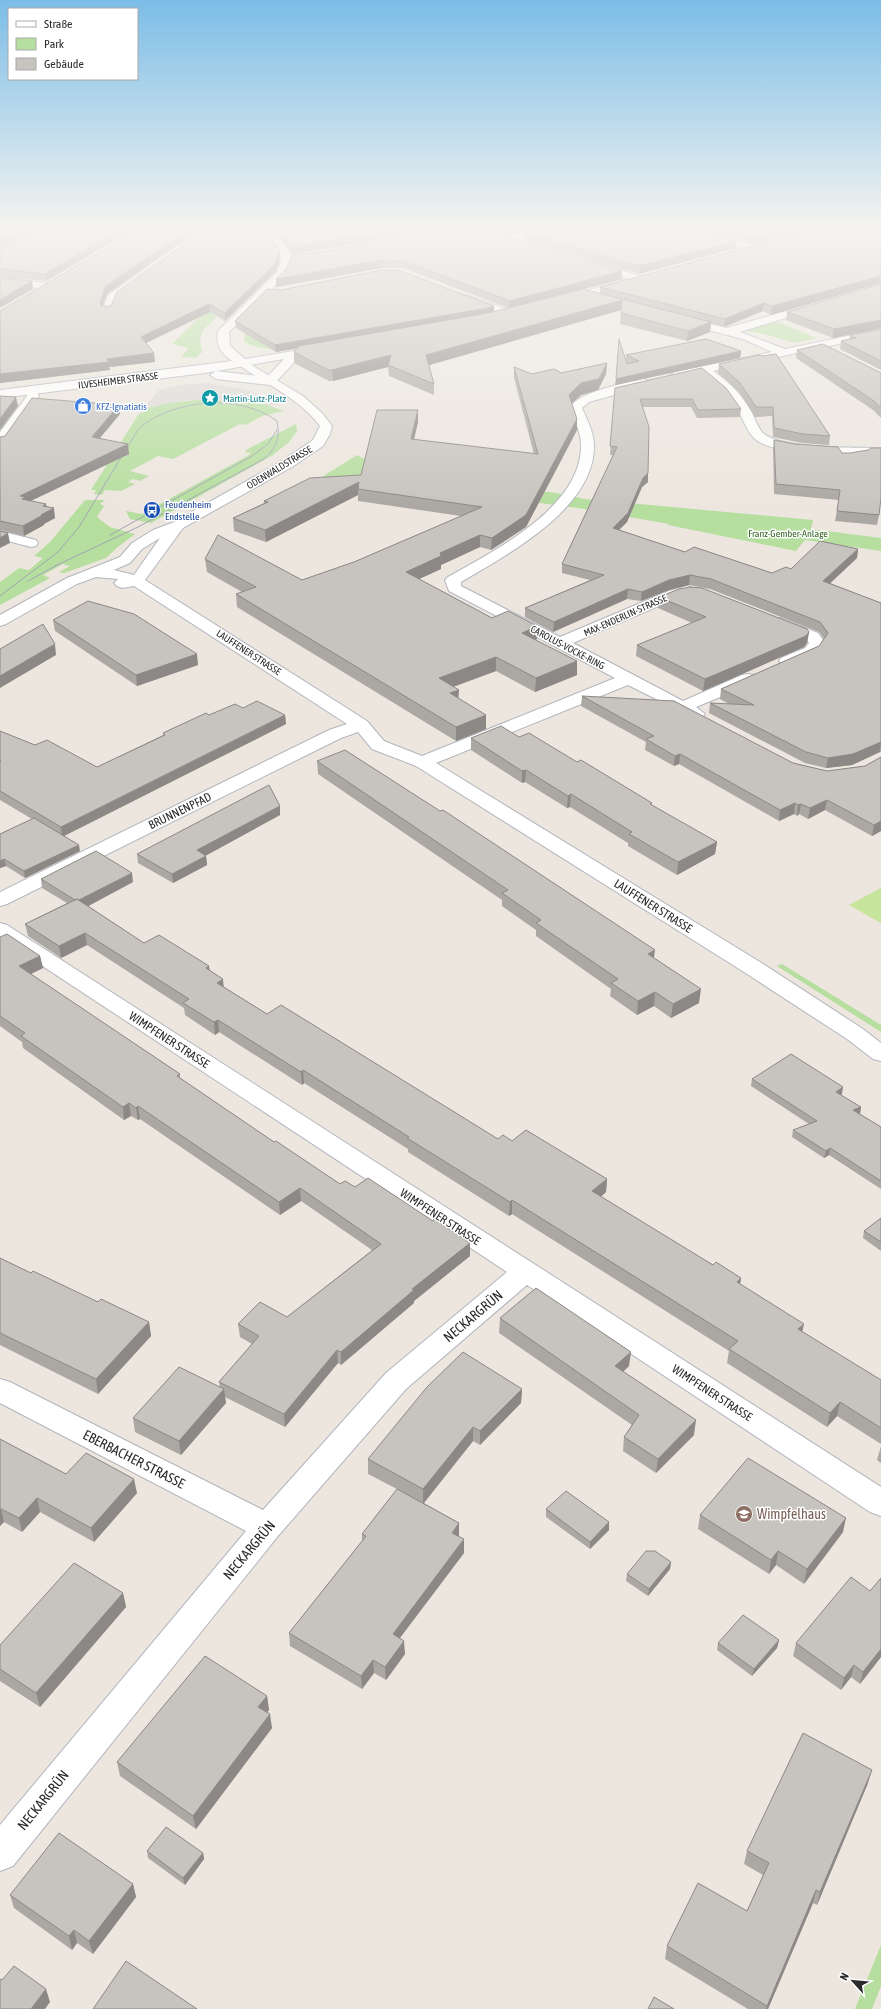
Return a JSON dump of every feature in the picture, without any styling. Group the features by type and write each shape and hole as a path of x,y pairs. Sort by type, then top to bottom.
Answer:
{"street":[{"path":"183,372 214,351 224,331 231,321"},
{"path":"684,321 747,337 785,353"},
{"path":"727,332 764,321"},
{"name":"CAROLUS-VOCKE-RING","path":"710,722 454,588 453,580 509,548 542,523 564,500 578,481 586,459 587,439 576,407 585,399 658,380 881,332"},
{"path":"819,345 833,352"},
{"name":"ILVESHEIMER STRASSE","path":"0,394 183,372 332,348"},
{"path":"214,351 294,354"},
{"name":"ODENWALDSTRASSE","path":"0,621 72,580 125,560 137,546 158,533 179,525 307,452 318,443 324,434 326,426 318,414 242,363 214,351"},
{"path":"183,372 270,381 294,354"},
{"path":"703,370 716,376 740,404 759,437 767,442 778,446 793,448 881,452"},
{"path":"0,439 33,396 31,390"},
{"name":"ODENWALDSTRASSE","path":"47,595 78,588 137,581 168,536 179,525"},
{"path":"0,535 31,543"},
{"path":"125,560 137,581"},
{"name":"ODENWALDSTRASSE","path":"95,572 120,575 137,581"},
{"name":"LAUFFENER STRASSE","path":"137,581 361,725 378,745 422,762 752,967 855,1034 881,1054"},
{"name":"MAX-ENDERLIN-STRASSE","path":"560,643 674,594 688,590 704,593"},
{"path":"683,707 811,651 817,643 812,636 764,617"},
{"name":"CAROLUS-VOCKE-RING","path":"422,762 628,679"},
{"name":"BRUNNENPFAD","path":"0,900 335,734 361,725"},
{"name":"WIMPFENER STRASSE","path":"0,929 881,1503"},
{"name":"NECKARGRÜN","path":"0,1853 267,1527 396,1381 525,1272"},
{"name":"EBERBACHER STRASSE","path":"0,1390 267,1527"}],"green space":[{"path":"196,321 213,321 203,330 200,340 202,352 196,358 181,357 189,348 172,344"},
{"path":"775,321 817,338 795,343 760,333 746,331"},
{"path":"251,326 271,349 252,346 245,342 244,336"},
{"path":"208,399 265,404 284,411 262,416 246,425 240,424 173,459 158,456 130,471 149,476 140,481 133,479 128,482 135,484 121,491 105,490 102,495 94,494 96,490 91,490 138,415 151,407 166,403"},
{"path":"296,424 297,431 289,442 273,455 151,523 130,519 126,511 142,514 249,455 251,453 245,452 246,450"},
{"name":"Franz-Gember-Anlage","path":"357,455 385,469 556,493 585,499 813,520 811,529 881,538 881,551 805,540 796,551 668,525 669,524 578,508 374,481 309,485"},
{"path":"85,500 105,500 100,504 104,506 97,517 110,527 135,534 106,558 64,573 59,572 70,566 63,564 43,575 50,578 0,605 0,582 19,568 29,570 43,558 34,556 50,542"},
{"path":"881,888 881,923 849,905"},
{"path":"782,964 881,1025 881,1032 777,966"},
{"path":"881,1945 881,1986 872,2009 855,2009"}],"shaded area":[{"name":"Martin-Lutz-Platz","path":"207,383 242,389 268,397 282,406 238,401 187,400 151,407 138,415 159,390 179,385"}],"building":[{"path":"0,321 174,321 141,337 154,353 107,359 109,362 0,374"},
{"path":"235,321 415,321 275,345"},
{"path":"444,321 548,321 426,355 434,384 388,365 391,355 328,370 294,352 299,346"},
{"path":"650,321 711,322 688,331"},
{"path":"811,321 877,321 834,329"},
{"path":"881,329 881,361 841,341 856,338 850,335"},
{"path":"619,339 627,364 639,361 626,355 706,339 741,351 616,379"},
{"path":"823,344 881,373 881,408 874,401 797,350"},
{"path":"776,354 830,436 803,434 774,428 773,407 756,407 740,383 719,364 759,355"},
{"path":"607,363 599,379 581,383 569,395 577,419 526,515 492,538 480,535 440,553 441,556 406,572 492,618 508,611 537,626 522,633 577,661 536,678 496,657 439,678 459,690 450,693 486,715 456,727 236,594 256,587 205,559 218,535 302,580 354,562 482,507 358,489 359,482 265,530 233,518 268,502 264,501 310,478 361,475 377,410 418,410 411,439 538,454 514,367 532,374 554,369 561,373"},
{"path":"702,368 726,388 741,409 698,410 692,399 640,399 649,427 648,473 643,478 628,513 613,528 685,552 694,547 772,573 786,567 791,569 820,541 858,549 823,581 881,603 881,742 853,754 828,758 806,752 710,703 754,705 721,689 819,646 828,633 820,622 711,579 690,575 669,580 642,592 628,589 554,622 525,608 604,575 562,564 617,447 610,446 615,388"},
{"path":"0,396 16,397 0,419"},
{"path":"32,398 119,405 92,437 128,444 20,496 26,497 22,499 46,504 43,506 54,508 23,526 0,521 0,437 5,436"},
{"path":"774,440 795,444 838,447 842,453 868,450 871,448 881,448 881,498 879,515 837,511 840,490 776,484"},
{"path":"0,531 8,533 0,538"},
{"path":"690,587 702,588 807,629 809,632 806,636 705,679 637,645 706,617 659,597 679,589"},
{"path":"88,601 134,614 197,654 136,675 53,620"},
{"path":"43,624 55,644 0,676 0,649"},
{"path":"582,696 674,701 793,763 827,771 865,766 881,757 881,821 874,825 827,800 810,808 795,803 780,810 680,754 675,756 646,739 654,736"},
{"path":"257,701 285,715 61,827 0,791 0,731 35,745 47,740 97,767 165,735 163,733 206,713 209,715 235,704 243,708"},
{"path":"501,726 519,737 529,733 577,762 581,760 652,803 650,804 717,842 678,862 629,834 632,832 571,794 568,796 526,770 522,771 471,738"},
{"path":"345,750 440,811 443,810 655,950 648,954 701,989 673,1004 655,992 638,1001 611,983 618,979 536,923 541,920 502,893 508,890 317,761"},
{"path":"269,785 280,806 197,850 206,856 172,874 137,854"},
{"path":"34,818 79,845 24,871 4,859 0,861 0,834"},
{"path":"96,851 132,873 79,900 75,900 41,879"},
{"path":"77,899 144,943 159,935 209,966 206,968 223,979 217,983 267,1014 281,1005 498,1139 503,1135 512,1141 526,1130 607,1179 592,1191 713,1265 716,1262 741,1278 737,1282 804,1324 798,1329 881,1380 881,1428 840,1402 830,1413 729,1349 738,1341 512,1200 510,1202 407,1138 409,1137 303,1070 301,1072 218,1020 214,1022 183,1003 189,999 85,933 59,946 25,924"},
{"path":"7,934 40,956 19,966 180,1074 177,1076 274,1142 276,1141 340,1184 345,1181 355,1187 368,1178 433,1221 434,1219 470,1243 412,1289 414,1290 341,1352 337,1350 284,1414 219,1382 259,1336 238,1324 260,1302 287,1317 381,1244 300,1188 279,1202 138,1106 136,1108 129,1103 123,1107 21,1036 25,1033 0,1016 0,937"},
{"path":"791,1054 843,1087 836,1092 861,1107 853,1110 881,1127 881,1181 830,1148 826,1151 793,1130 817,1121 752,1079"},
{"path":"881,1218 881,1242 864,1231"},
{"path":"0,1258 31,1273 33,1271 98,1302 101,1299 149,1322 96,1379 0,1333"},
{"path":"536,1288 631,1352 615,1366 696,1420 658,1459 624,1437 639,1415 500,1318"},
{"path":"463,1352 522,1389 480,1431 473,1427 423,1489 368,1459 427,1387"},
{"path":"179,1367 224,1389 179,1441 133,1418"},
{"path":"0,1439 66,1474 86,1453 134,1479 91,1528 37,1498 19,1518 0,1509"},
{"path":"748,1458 846,1518 807,1569 778,1551 771,1560 700,1515"},
{"path":"397,1489 459,1523 452,1533 464,1539 393,1634 404,1641 385,1667 373,1660 361,1676 289,1633 366,1536 362,1534"},
{"path":"566,1491 609,1522 590,1542 546,1509"},
{"path":"646,1551 655,1551 671,1562 649,1589 627,1574"},
{"path":"74,1563 123,1593 36,1693 0,1669 0,1645"},
{"path":"851,1577 870,1591 881,1578 881,1649 863,1672 854,1665 844,1678 796,1643"},
{"path":"743,1615 779,1640 754,1669 718,1643"},
{"path":"205,1656 267,1696 258,1707 270,1714 193,1816 117,1762"},
{"path":"803,1733 872,1770 820,1892 816,1890 767,2006 667,1946 698,1883 747,1911 769,1863 747,1851"},
{"path":"166,1827 203,1853 183,1878 147,1851"},
{"path":"59,1833 133,1884 89,1941 74,1930 69,1936 10,1895"},
{"path":"126,1961 197,2009 93,2009"},
{"path":"14,1966 46,1989 31,2009 0,2009 0,1979 2,1980"},
{"path":"654,1997 674,2009 648,2009"}],"tram line":[{"path":"0,596 58,552 79,527 139,428 154,418 170,411 188,406 207,403 226,403 244,406 262,412 277,421 278,437 275,446 264,459 138,527 57,565"},
{"path":"110,535 252,456 268,444 277,430"},
{"path":"28,581 57,565"}],"place":[{"name":"Martin-Lutz-Platz","path":"210,398"},
{"name":"KFZ-Ignatiatis","path":"83,406"},
{"name":"Feudenheim Endstelle","path":"152,510"},
{"name":"Wimpfelhaus","path":"744,1514"}]}
